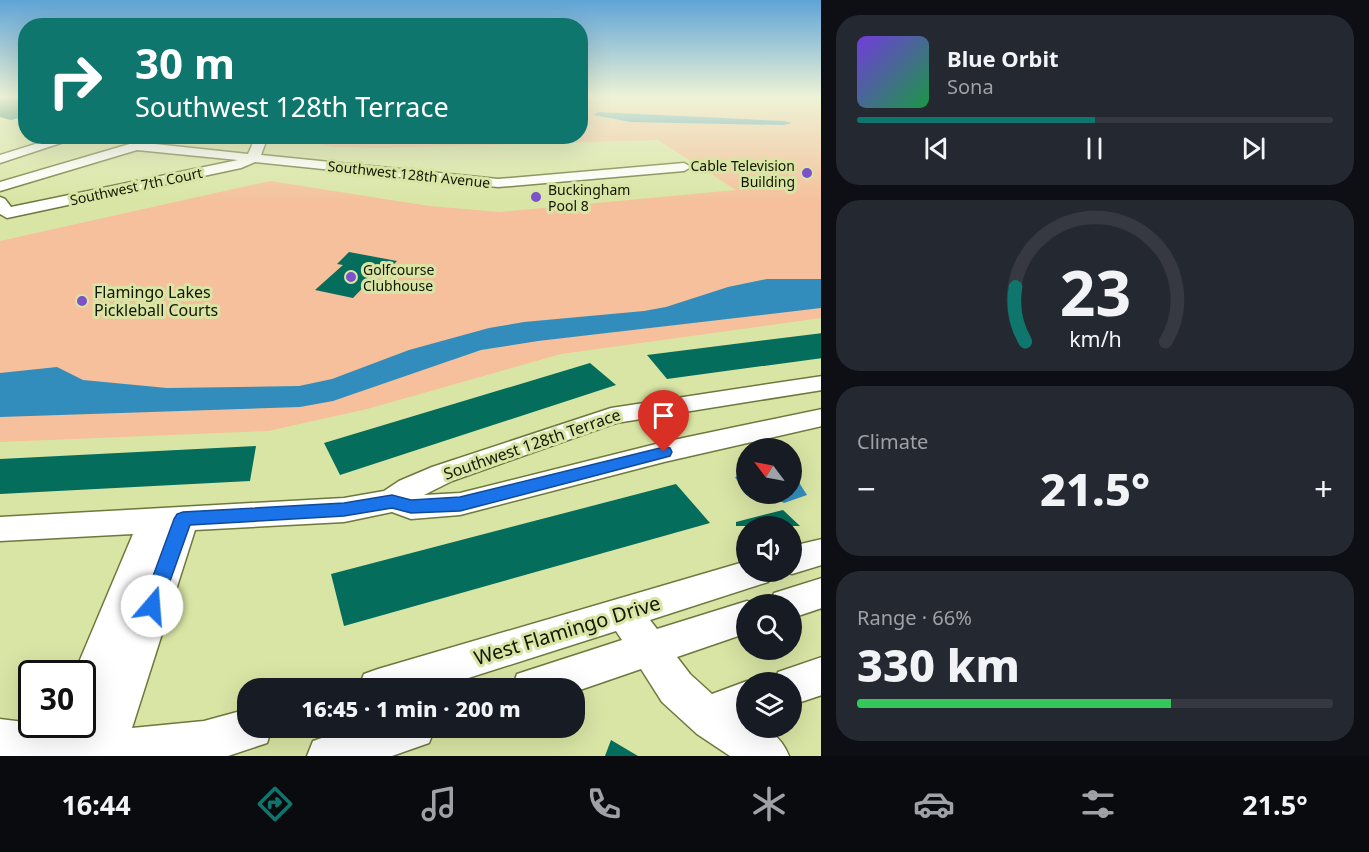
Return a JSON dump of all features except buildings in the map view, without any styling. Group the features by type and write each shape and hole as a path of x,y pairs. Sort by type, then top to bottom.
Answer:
{"street":[{"path":"0,159 49,144"},
{"path":"0,187 75,162 143,144"},
{"name":"Southwest 128th Avenue","path":"135,147 258,147 501,183 684,167"},
{"name":"Southwest 7th Court","path":"0,202 7,213 231,166 258,147"},
{"name":"Southwest 128th Terrace","path":"0,530 344,510 392,501 409,489 441,474 611,416 821,383"},
{"name":"Southwest 128th Terrace","path":"392,501 411,507 460,504 664,452 821,417"},
{"path":"96,673 169,519"},
{"path":"81,747 169,519"},
{"path":"802,558 821,552"},
{"name":"West Flamingo Drive","path":"410,678 736,578"},
{"path":"802,599 821,593"},
{"path":"623,612 675,688 711,720 768,756"},
{"path":"563,678 736,621"},
{"path":"802,682 821,675"},
{"path":"711,720 727,708 736,705"},
{"path":"0,740 81,747 155,749 205,742 237,732"},
{"path":"328,756 383,738"}],"shaded area":[{"path":"588,131 821,131 821,318 561,354 367,409 268,431 0,442 0,241 270,181 429,206 500,212 736,190 658,140 588,142"},
{"path":"320,144 519,144 380,148"}],"water":[{"path":"767,279 821,279 821,308 538,341 481,350 333,401 300,407 0,417 0,373 57,367 83,380 167,388 299,386 332,379 409,350 489,328 524,322 644,311 666,307 728,287"},
{"path":"802,487 807,495 802,497"}],"place":[{"name":"Cable Television Building","path":"807,173"},
{"name":"Buckingham Pool 8","path":"536,197"},
{"name":"Golfcourse Clubhouse","path":"351,277"},
{"name":"Flamingo Lakes Pickleball Courts","path":"82,301"}],"route":[{"path":"152,606 183,519 344,510 392,501 411,507 460,504 664,452"}]}
